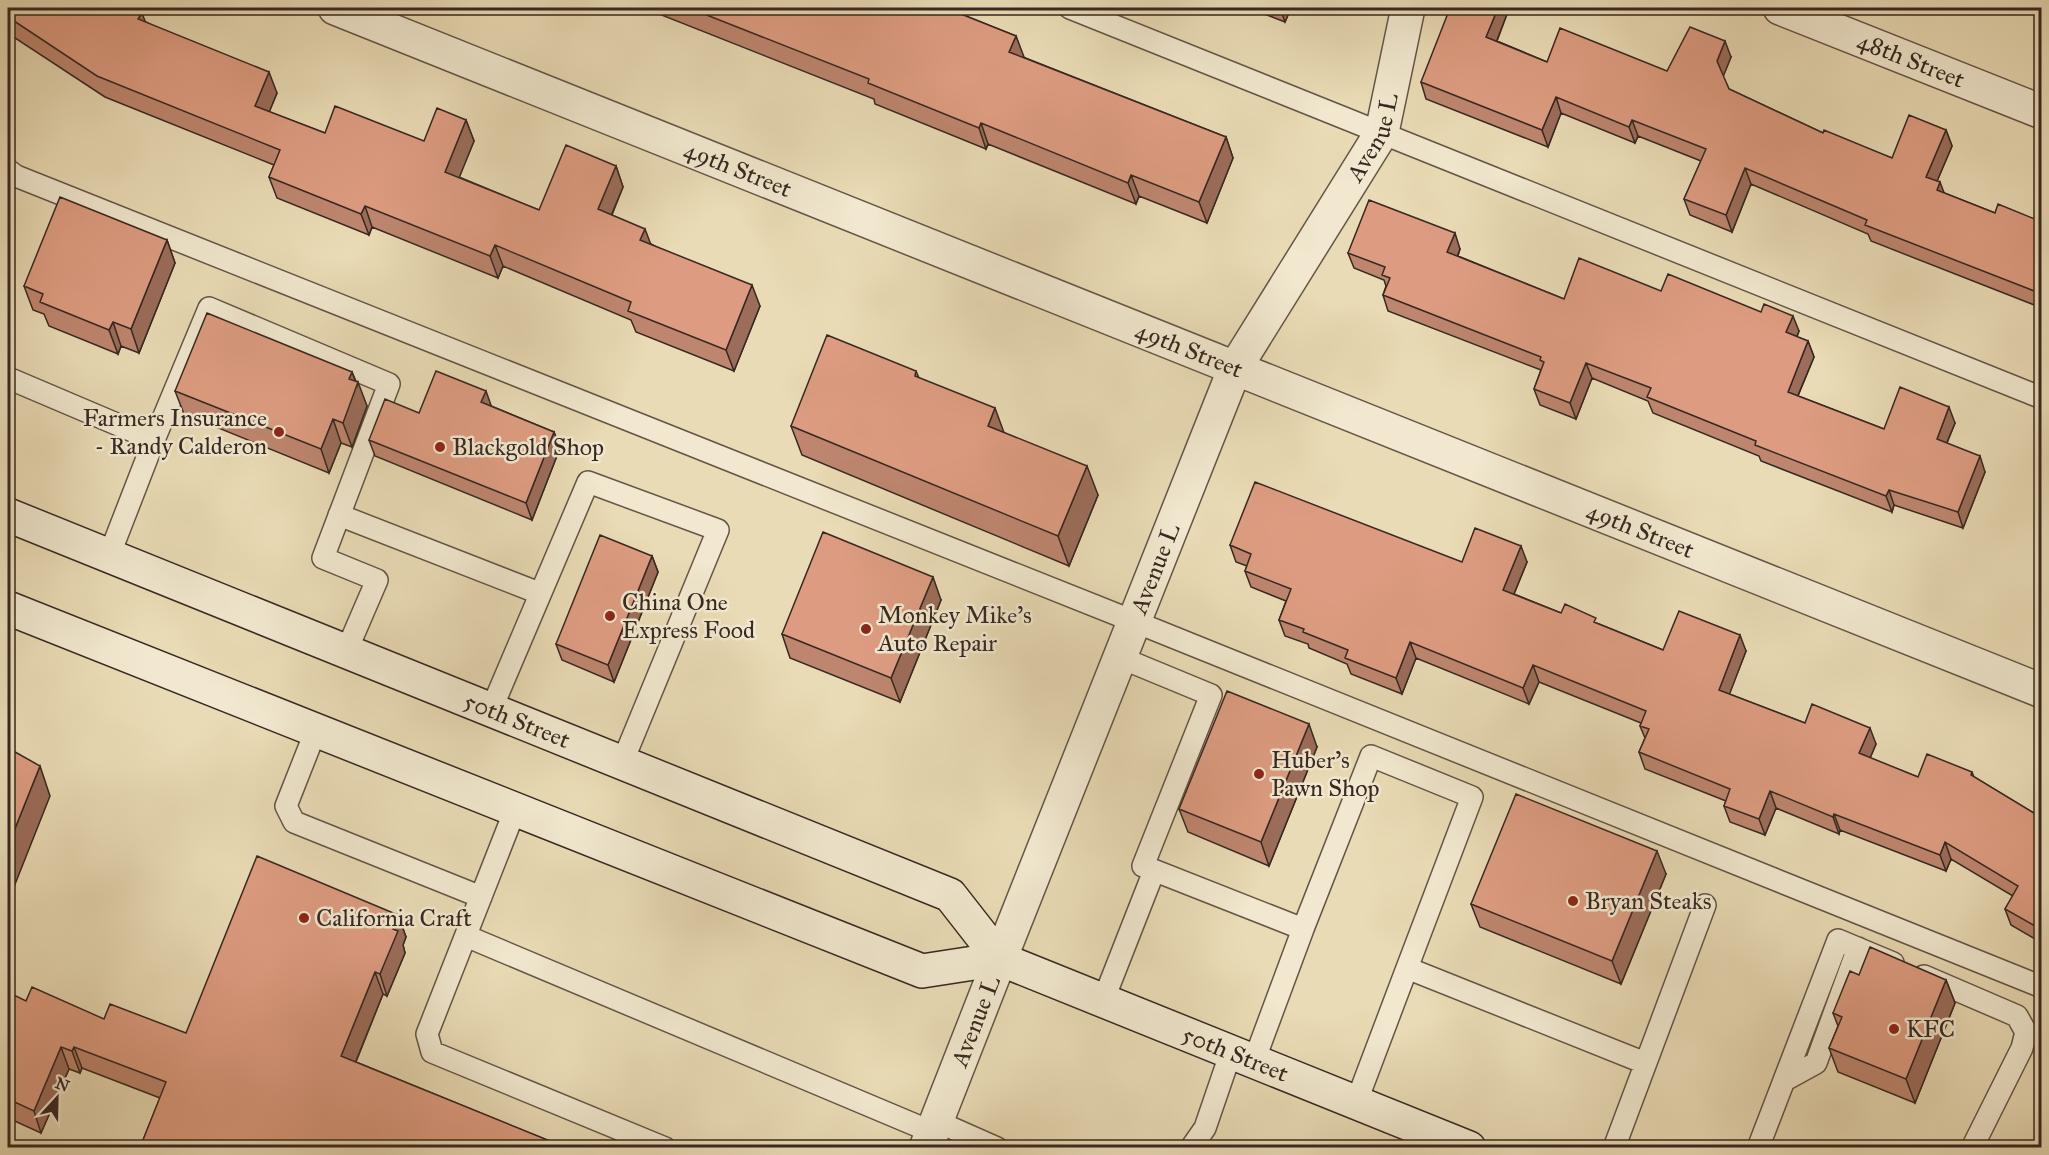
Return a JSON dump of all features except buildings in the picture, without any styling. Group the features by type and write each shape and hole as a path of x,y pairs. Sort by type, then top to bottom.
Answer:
{"street":[{"name":"49th Street","path":"335,8 2042,691"},
{"name":"Avenue L","path":"931,1133 1235,368 1382,132 1408,8"},
{"name":"48th Street","path":"1780,8 2042,112"},
{"name":"50th Street","path":"8,515 950,895 1000,959 1469,1148"},
{"path":"8,608 922,971 1000,959"}],"lane":[{"path":"1070,8 2042,398"},
{"path":"8,170 16,176 1134,621 2042,987"},
{"path":"109,556 208,308 389,384 322,558 377,580 346,652"},
{"path":"8,378 154,440"},
{"path":"491,710 588,482 718,530 622,763"},
{"path":"339,515 539,593"},
{"path":"1119,657 1210,695 1143,866 1303,929"},
{"path":"316,730 286,806 294,822 481,897"},
{"path":"1191,1148 1205,1128 1242,1056 1303,929 1371,756 1472,797 1356,1102"},
{"path":"514,810 427,1034 432,1052 664,1148"},
{"path":"1103,1001 1154,871"},
{"path":"1614,1148 1705,905"},
{"path":"465,936 931,1133 997,1147"},
{"path":"1758,1148 1838,940 2017,1016 2026,1032 2022,1048 1972,1148"},
{"path":"1407,968 1645,1063"}],"place":[{"name":"Farmers Insurance - Randy Calderon","path":"279,432"},
{"name":"Blackgold Shop","path":"440,447"},
{"name":"China One Express Food","path":"610,616"},
{"name":"Monkey Mike's Auto Repair","path":"866,629"},
{"name":"Huber's Pawn Shop","path":"1259,774"},
{"name":"Bryan Steaks","path":"1573,901"},
{"name":"California Craft","path":"304,918"},
{"name":"KFC","path":"1894,1029"}]}
